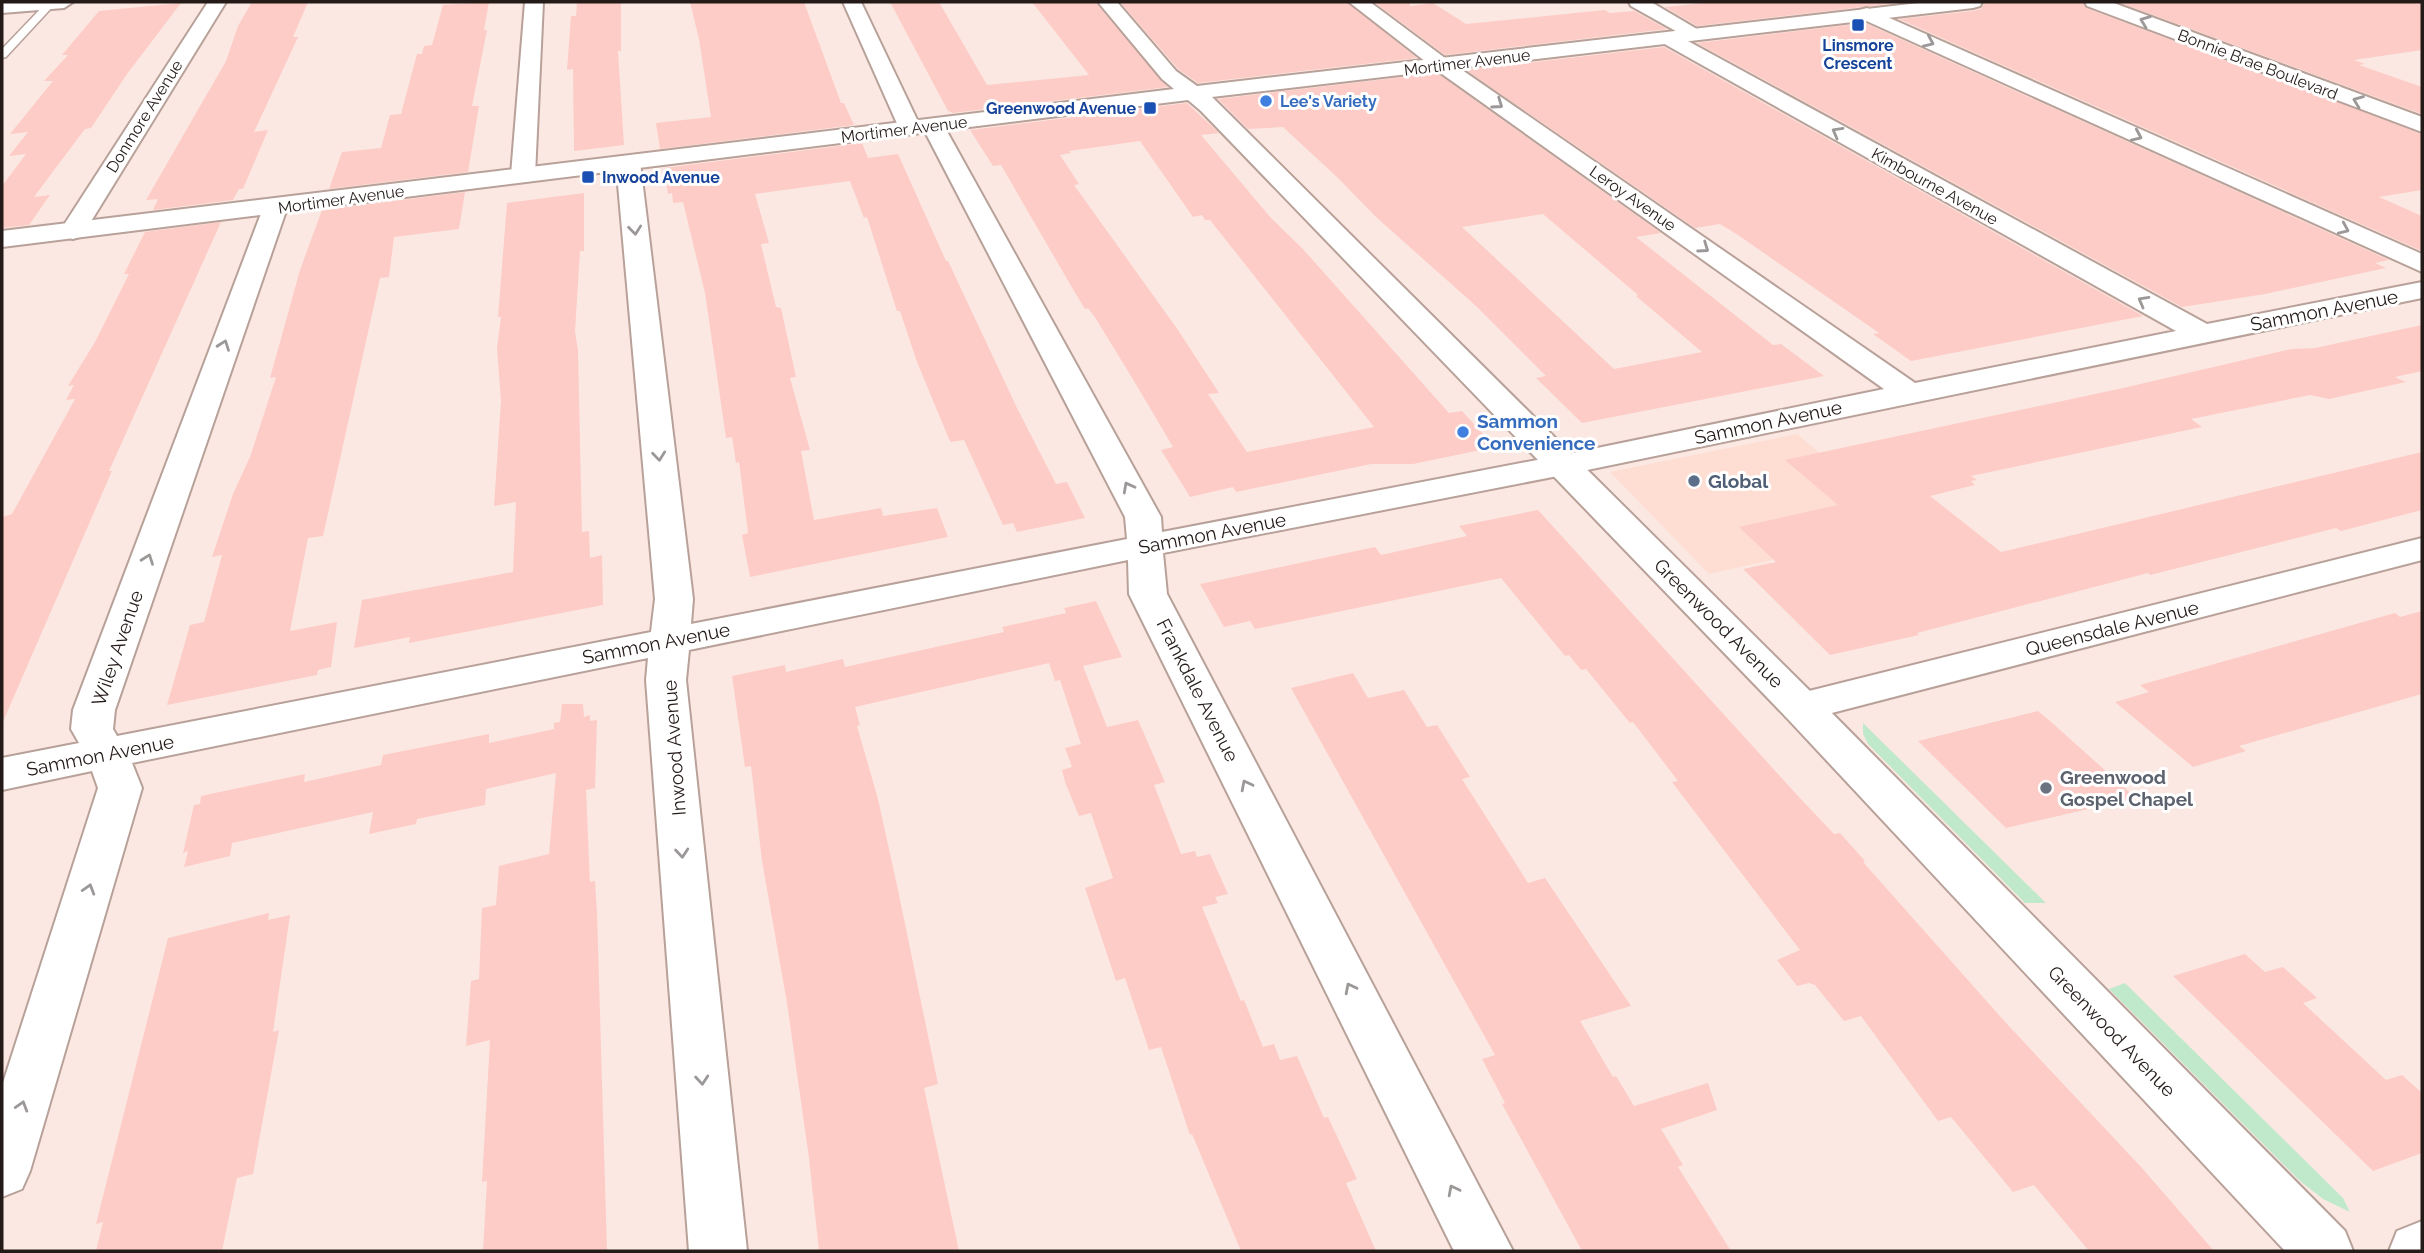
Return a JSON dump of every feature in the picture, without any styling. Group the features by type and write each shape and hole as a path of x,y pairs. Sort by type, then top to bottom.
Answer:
{"street":[{"path":"2,7 58,2"},
{"name":"Donmore Avenue","path":"73,231 217,2"},
{"path":"523,175 534,2"},
{"name":"Frankdale Avenue","path":"852,2 1143,517 1148,594 1484,1251"},
{"name":"Greenwood Avenue","path":"1107,2 1169,75 1195,93 1801,707 2324,1251"},
{"name":"Leroy Avenue","path":"1358,2 1442,65 1910,393"},
{"path":"1638,2 1698,35"},
{"name":"Mortimer Avenue","path":"2,239 1960,2"},
{"name":"Bonnie Brae Boulevard","path":"2094,2 2422,125"},
{"path":"1867,14 2419,287"},
{"name":"Kimbourne Avenue","path":"1668,38 2203,334"},
{"name":"Inwood Avenue","path":"628,162 674,599 666,680 718,1251"},
{"name":"Wiley Avenue","path":"2,1171 120,788 92,729 94,710 274,208"},
{"name":"Sammon Avenue","path":"2,774 1563,465 2419,287"},
{"name":"Queensdale Avenue","path":"1801,707 2422,549"}],"lane":[{"path":"2,55 58,2"}],"shaded area":[{"path":"1797,434 1911,529 1709,574 1610,472"}],"green space":[{"path":"1863,723 2046,903 2025,903 1868,744 1863,734"},
{"path":"2125,983 2343,1198 2350,1212 2323,1199 2300,1181 2109,989"}],"building":[{"path":"252,2 308,2 293,37 298,37 254,132 268,130 243,189 239,189 233,200 153,210 158,199 146,200 226,61 238,26"},
{"path":"489,2 484,30 487,30 472,106 479,106 468,172 329,189 342,152 381,148 390,115 401,114 417,54 422,54 424,46 432,45 443,5"},
{"path":"577,2 621,2 621,51 618,51 624,145 574,151 573,69 567,70 571,16 576,16"},
{"path":"690,2 804,2 841,103 844,103 854,125 660,149 656,123 711,117 699,39"},
{"path":"890,2 939,2 987,85 1089,75 1032,2 1095,2 1168,87 953,113 948,111"},
{"path":"1120,2 1347,2 1417,58 1198,83 1178,69"},
{"path":"1374,2 1410,2 1410,6 1433,3 1466,24 1605,10 1610,13 1634,11 1667,29 1445,55"},
{"path":"1714,2 1906,2 1697,26 1665,7"},
{"path":"1985,2 2082,2 2086,8 2422,134 2422,190 2379,197 2422,216 2422,251 1899,19 1973,11 1981,9"},
{"path":"2118,2 2422,2 2422,50 2354,60 2365,64 2359,65 2422,87 2422,114"},
{"path":"181,3 127,74 91,128 85,129 34,197 50,195 29,225 2,228 2,186 26,154 9,156 28,132 10,134 53,81 44,81 68,55 62,55 99,11"},
{"path":"1865,23 2389,260 2375,263 2386,268 2265,294 2182,307 1697,43"},
{"path":"1664,47 2143,316 1911,361 1873,334 1879,333 1738,235 1720,224 1695,228 1466,70"},
{"path":"1437,73 1661,233 1636,237 1773,345 1781,344 1824,376 1582,423 1536,378 1546,376 1476,306 1376,217 1283,127 1248,129 1218,99","holes":["1543,214 1638,295 1636,296 1702,352 1614,369 1462,227"]},
{"path":"1187,103 1219,133 1201,135 1271,218 1302,248 1449,413 1462,411 1495,447 1413,464 1371,464 1236,492 1233,487 1190,497 1161,450 1173,447 1134,381 1096,319 1088,308 1085,309 1001,165 993,166 970,130","holes":["1140,141 1193,217 1202,215 1205,220 1210,220 1374,427 1247,452 1208,394 1219,393 1178,330 1074,185 1079,184 1060,155 1071,153 1069,151"]},
{"path":"862,143 868,158 898,154 946,261 1056,484 1067,482 1085,518 1017,532 1013,523 1003,525 964,440 951,442 949,439 917,362 900,311 897,311 867,217 864,218 850,181 755,194 769,243 761,244 776,307 781,308 796,377 790,378 810,450 801,451 814,520 881,508 883,516 937,508 948,537 750,577 742,535 748,533 739,462 736,463 732,437 726,438 705,293 683,202 673,203 672,193 668,194 664,168"},
{"path":"465,192 459,229 394,237 389,277 380,278 323,536 308,538 290,631 337,622 331,667 318,670 317,675 167,705 190,625 204,622 222,555 212,557 233,494 250,457 276,377 270,378 300,270 322,210"},
{"path":"584,193 584,251 580,251 575,331 578,351 582,532 589,531 590,558 602,555 603,605 409,643 410,637 354,648 362,600 513,572 516,502 494,506 501,401 497,348 501,317 498,317 507,203"},
{"path":"221,222 109,471 112,471 2,724 2,517 12,514 75,399 66,400 74,385 68,386 95,342 129,274 124,274 145,232"},
{"path":"2422,325 2422,371 2395,377 2406,382 2329,399 2310,395 2191,419 2202,427 1971,476 1977,480 1971,481 1975,485 1930,496 2001,552 2422,452 2422,510 2341,531 2336,528 2150,575 2148,573 1917,633 1919,635 1830,655 1743,569 1776,562 1739,527 1838,505 1785,460 2291,349 2315,348"},
{"path":"1538,510 1798,796 1834,834 1840,833 2007,1024 2142,1168 2214,1251 2089,1251 2034,1185 2013,1192 1951,1117 1938,1121 1861,1016 1844,1021 1815,985 1809,983 1797,986 1777,960 1800,950 1672,782 1678,781 1633,722 1630,723 1586,669 1581,670 1569,655 1565,656 1501,578 1255,629 1250,621 1224,627 1200,584 1375,547 1381,555 1467,536 1459,526"},
{"path":"1096,601 1122,657 1083,666 1107,727 1138,720 1165,782 1154,785 1181,854 1195,851 1197,857 1210,854 1228,894 1215,897 1218,903 1202,907 1241,1001 1244,1000 1263,1047 1274,1044 1280,1060 1297,1056 1324,1118 1328,1117 1357,1179 1346,1183 1376,1251 1241,1251 1192,1134 1190,1135 1161,1047 1149,1050 1125,978 1116,981 1085,888 1113,878 1091,813 1079,816 1065,782 1062,770 1072,767 1065,748 1081,744 1060,680 1055,681 1049,663 855,707 860,725 857,726 878,799 938,1084 924,1088 959,1251 819,1251 787,1003 762,861 751,766 745,767 732,676 785,665 786,672 843,659 845,667 1004,632 1002,627 1066,613 1064,608"},
{"path":"2422,611 2422,694 2239,746 2246,751 2193,767 2115,702 2149,692 2140,685 2395,613 2400,617"},
{"path":"1353,673 1368,698 1404,690 1427,727 1437,725 1470,777 1462,779 1528,883 1545,878 1631,1006 1580,1021 1613,1077 1616,1076 1634,1106 1708,1083 1717,1110 1661,1129 1683,1165 1678,1167 1731,1251 1582,1251 1502,1104 1505,1103 1482,1059 1495,1055 1291,688"},
{"path":"562,704 583,704 584,717 590,715 590,721 597,720 595,788 586,790 590,882 595,881 597,912 607,1251 483,1251 487,1181 482,1182 490,1040 466,1046 471,981 479,979 482,908 496,905 499,866 549,854 556,773 486,789 485,805 417,819 416,824 369,834 373,812 232,843 230,856 184,867 188,851 183,853 194,805 200,804 201,796 305,774 304,782 381,765 383,755 489,734 489,743 554,729 554,723 560,722"},
{"name":"Greenwood Gospel Chapel","path":"2038,711 2136,798 2006,828 1918,741"},
{"path":"269,913 268,920 290,915 273,1032 279,1030 253,1174 237,1178 222,1251 96,1251 103,1222 96,1224 168,938"},
{"path":"2245,954 2265,972 2283,967 2317,998 2303,1003 2386,1080 2402,1075 2422,1093 2422,1153 2373,1171 2173,976"}],"place":[{"name":"Linsmore Crescent","path":"1858,25"},
{"name":"Lee's Variety","path":"1266,101"},
{"name":"Greenwood Avenue","path":"1150,108"},
{"name":"Inwood Avenue","path":"588,177"},
{"name":"Sammon Convenience","path":"1463,432"},
{"name":"Global","path":"1694,481"},
{"name":"Greenwood Gospel Chapel","path":"2046,788"}]}
